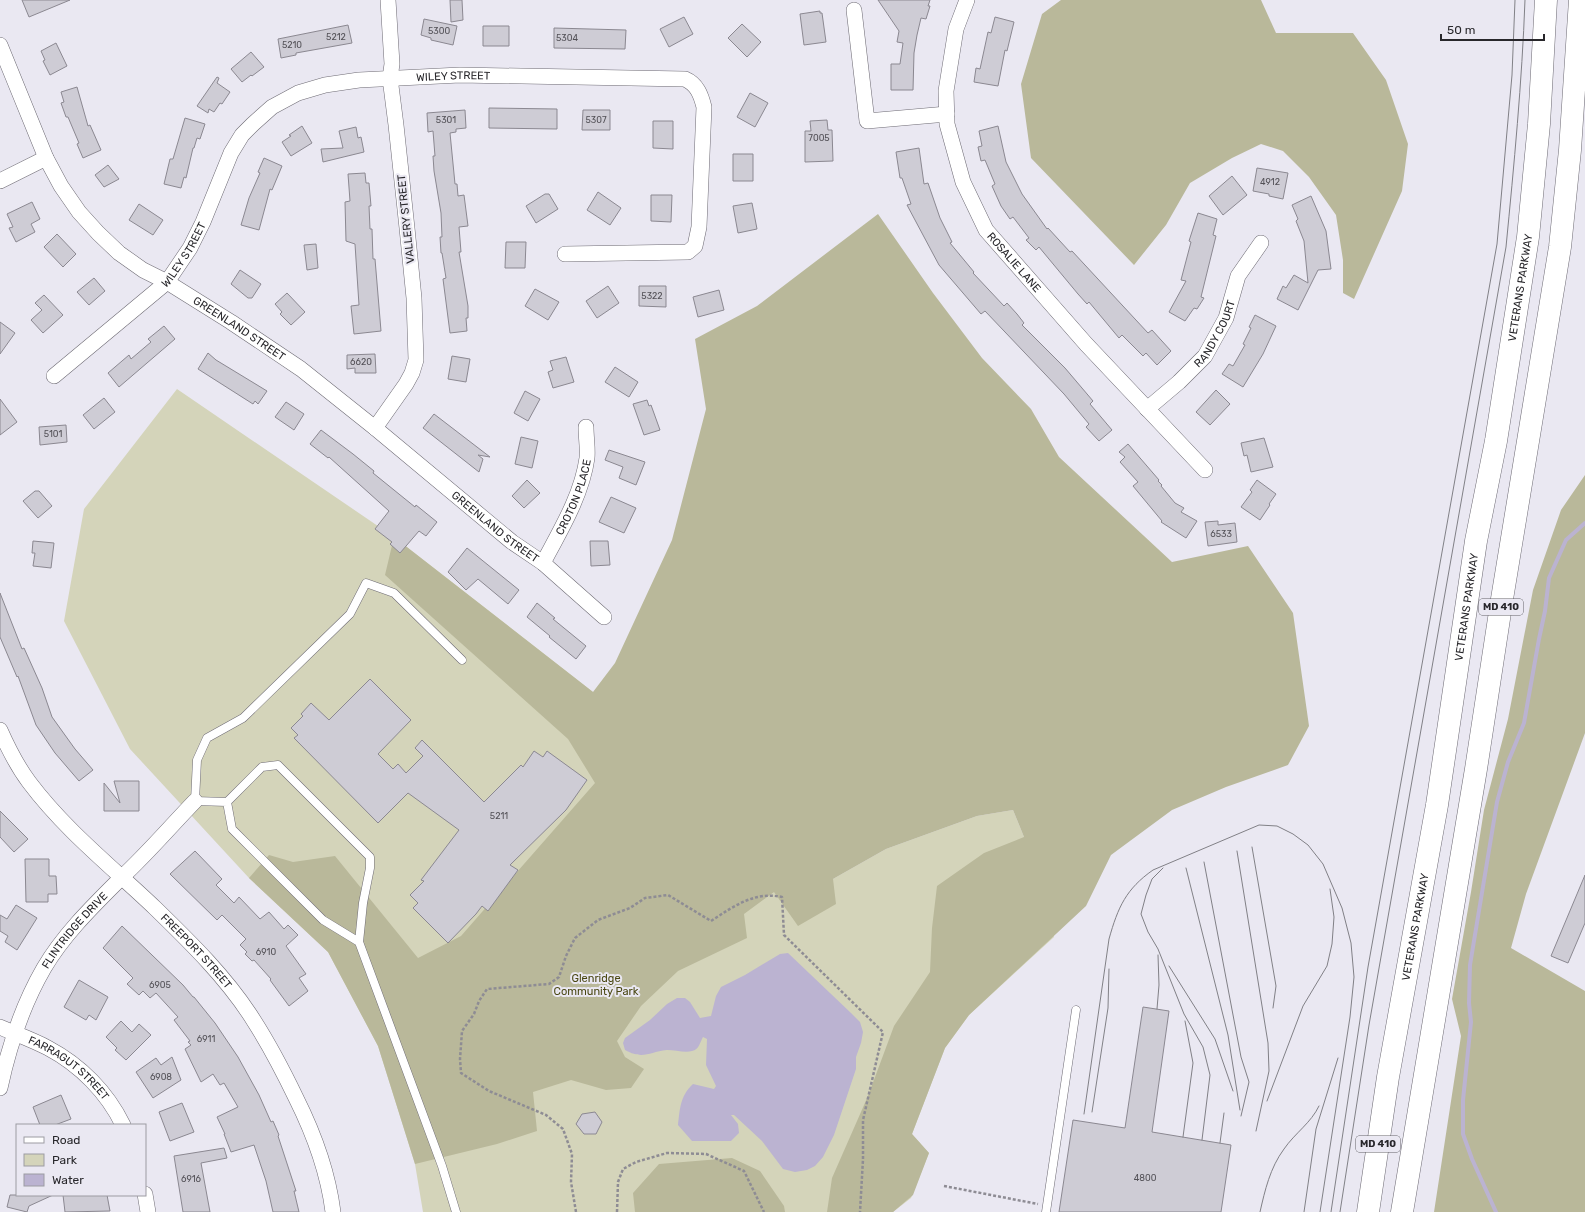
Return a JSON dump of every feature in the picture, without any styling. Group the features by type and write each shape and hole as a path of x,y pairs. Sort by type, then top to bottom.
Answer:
{"main road":[{"name":"VETERANS PARKWAY","path":"1368,1212 1391,1061 1437,805 1476,541 1496,441 1528,237 1540,124 1546,0"},
{"name":"MD 410","path":"1402,1212 1476,769 1502,599 1560,246 1570,150 1580,0"}],"street":[{"name":"VALLERY STREET","path":"375,428 406,384 412,373 416,360 414,298 390,78 392,49 388,0"},
{"name":"ROSALIE LANE","path":"967,0 956,29 946,90 947,124 963,182 986,230 1086,344 1206,470"},
{"path":"854,10 867,120 947,114"},
{"name":"GREENLAND STREET","path":"0,45 46,158 61,186 79,212 119,253 143,270 167,282 232,322 301,369 375,428 512,542 543,563 604,617"},
{"name":"WILEY STREET","path":"54,376 167,282 190,248 203,222 232,153 242,135 272,107 298,93 325,85 390,78 467,76 685,79 691,82 697,88 704,107 699,228 695,246 688,252 565,254"},
{"path":"0,181 46,158"},
{"name":"RANDY COURT","path":"1147,409 1179,382 1204,356 1226,318 1238,276 1261,243"},
{"name":"CROTON PLACE","path":"543,563 572,506 582,479 587,458 586,428"},
{"name":"FREEPORT STREET","path":"0,730 7,745 29,781 44,801 98,857 155,909 206,961 254,1020 281,1067 304,1113 321,1157 332,1200 333,1212"},
{"name":"FLINTRIDGE DRIVE","path":"0,1088 14,1033 44,968 67,936 90,910 195,801"},
{"name":"FARRAGUT STREET","path":"0,1027 49,1049 76,1066 103,1092 122,1124"},
{"path":"145,1196 148,1212"}],"lane":[{"path":"456,1212 442,1166 359,942 370,868 370,857 278,765 262,767 226,802 195,801 197,760 207,738 243,718 350,614 366,583 394,593 462,660"},
{"path":"226,802 232,829 322,920 359,942"},
{"path":"1046,1209 1076,1010"}],"path":[{"path":"576,1212 571,1182 572,1154 563,1129 546,1115 489,1091 461,1073 460,1059 462,1031 474,1014 479,1001 487,990 549,984 559,977 574,938 598,920 630,908 645,898 668,895 711,921 740,902 771,894 782,897 784,935 883,1032 863,1120 860,1212"},
{"path":"617,1212 618,1182 623,1169 636,1162 667,1153 706,1154 744,1171 764,1212"},
{"path":"944,1186 1046,1209"}],"green space":[{"path":"1061,0 1261,0 1276,33 1353,33 1386,80 1408,144 1402,191 1354,299 1343,293 1343,260 1336,215 1309,177 1283,151 1261,144 1232,158 1190,183 1166,225 1134,265 1031,158 1021,84 1042,14"},
{"path":"878,214 933,293 982,358 1031,409 1059,457 1172,562 1248,546 1293,613 1309,726 1288,765 1226,787 1172,810 1111,855 1086,906 969,1015 945,1048 912,1134 929,1153 913,1195 893,1212 827,1212 832,1178 868,1096 894,1026 930,972 932,928 937,886 984,853 1024,837 1013,810 977,816 886,849 833,879 836,904 798,926 774,892 744,914 747,938 678,971 641,1006 617,1041 625,1057 644,1069 631,1088 606,1090 571,1080 533,1092 537,1131 497,1144 415,1164 378,1046 328,952 249,878 269,855 293,862 335,856 418,958 461,936 595,783 568,739 385,575 394,537 593,692 615,663 672,540 706,409 695,339 757,306"},
{"name":"Glenridge Community Park","path":"177,389 394,537 833,879 886,849 977,816 1013,810 1024,837 1054,937 969,1015 945,1048 912,1134 929,1153 911,1198 893,1212 423,1212 415,1164 378,1046 328,952 249,878 130,749 64,621 84,509"},
{"path":"1585,475 1585,733 1526,894 1511,948 1585,991 1585,1212 1434,1212 1461,1036 1452,999 1484,810 1508,719 1533,590 1561,510"},
{"path":"732,1158 760,1171 784,1206 785,1212 635,1212 633,1193 659,1164"}],"water":[{"path":"788,953 860,1022 863,1032 856,1057 856,1069 834,1135 823,1157 815,1166 807,1170 795,1172 783,1169 762,1141 734,1115 731,1115 738,1124 739,1133 731,1141 692,1141 678,1125 683,1098 685,1093 693,1084 714,1089 716,1086 706,1065 707,1039 703,1037 698,1047 689,1052 667,1050 641,1055 625,1050 623,1043 625,1038 650,1020 667,1004 677,998 685,998 690,1002 700,1018 711,1016 716,996 721,987 745,975 780,954"}],"building":[{"path":"22,0 70,0 29,17"},
{"path":"450,0 462,0 463,20 451,22"},
{"path":"878,0 930,0 928,6 930,6 926,19 921,18 917,35 914,53 913,90 891,90 891,64 900,64 903,43 897,42 899,31"},
{"path":"820,11 820,13 822,13 826,42 804,45 800,14"},
{"path":"684,17 693,34 669,47 660,29"},
{"path":"995,17 1014,22 1007,51 1005,50 998,86 974,82 976,68 980,69 988,32 991,33"},
{"path":"424,19 457,26 453,45 431,40 431,38 421,35"},
{"path":"742,24 761,42 747,57 728,38"},
{"path":"348,25 352,43 296,53 296,55 281,58 278,39"},
{"path":"483,26 509,26 509,46 483,46"},
{"path":"554,28 626,30 625,49 554,48"},
{"path":"56,43 67,66 50,75 43,61 45,60 41,51"},
{"path":"251,52 264,67 242,82 231,69"},
{"path":"217,77 219,78 217,83 230,92 222,104 220,103 214,112 209,109 208,113 197,106"},
{"path":"77,87 88,126 90,125 101,150 83,158 77,144 79,143 61,103 64,102 61,92"},
{"path":"750,93 768,103 755,127 737,117"},
{"path":"489,108 557,109 557,129 489,128"},
{"path":"465,110 466,128 456,129 456,132 450,133 455,184 457,184 458,196 464,195 468,226 459,227 461,252 459,252 468,306 468,318 466,318 467,331 450,333 443,279 446,278 441,253 441,213 434,171 433,156 435,156 433,131 428,132 427,113"},
{"path":"583,110 610,110 610,130 582,130"},
{"path":"185,118 205,124 200,139 197,138 193,148 186,178 184,177 181,188 164,184 170,159 173,159"},
{"path":"827,120 828,130 832,130 833,161 805,162 805,131 811,131 810,121"},
{"path":"653,121 673,121 673,149 653,148"},
{"path":"302,126 312,143 291,156 282,142"},
{"path":"998,126 1006,162 1022,194 1047,229 1048,228 1070,252 1072,251 1148,333 1152,330 1171,351 1157,365 1146,353 1143,356 1122,335 1119,338 1089,302 1087,304 1078,294 1039,247 1036,250 1026,240 1029,238 1013,217 1010,219 1001,206 992,186 995,184 985,160 981,161 978,147 982,146 979,131"},
{"path":"356,127 358,138 361,137 364,152 323,162 321,149 343,148 339,131"},
{"path":"919,148 924,184 928,183 940,218 952,242 950,243 974,272 973,273 1004,306 1007,303 1024,323 1022,325 1065,368 1093,401 1090,404 1112,430 1099,441 1086,427 1089,424 1064,394 985,311 981,314 939,265 907,205 911,204 902,178 900,178 896,152"},
{"path":"733,154 753,154 753,181 733,181"},
{"path":"264,158 282,166 272,190 270,189 259,230 241,225"},
{"path":"108,165 119,179 104,187 95,175"},
{"path":"1257,168 1288,173 1283,199 1269,196 1269,194 1253,191"},
{"path":"365,173 366,183 369,183 371,206 369,206 370,229 372,229 373,259 375,259 381,331 354,334 351,306 359,305 355,244 346,241 345,202 350,201 348,174"},
{"path":"1232,176 1247,195 1223,215 1209,196"},
{"path":"598,192 621,208 610,225 587,210"},
{"path":"545,194 549,194 558,209 536,223 526,206"},
{"path":"651,195 672,195 671,222 651,221"},
{"path":"1311,196 1326,231 1331,269 1318,270 1298,310 1277,299 1283,286 1286,288 1294,275 1308,283 1304,241 1296,221 1298,219 1292,205"},
{"path":"32,202 40,219 31,224 35,232 16,242 9,228 13,227 7,214"},
{"path":"752,203 757,229 738,233 733,206"},
{"path":"139,204 163,220 153,235 129,220"},
{"path":"1198,213 1217,219 1213,235 1216,236 1201,297 1204,298 1197,309 1194,308 1185,321 1169,312 1186,281 1181,280 1191,242 1189,241"},
{"path":"57,234 76,254 63,267 44,247"},
{"path":"506,242 526,242 525,268 505,268"},
{"path":"316,244 318,268 307,270 304,245"},
{"path":"240,270 261,284 252,298 248,298 231,284"},
{"path":"94,278 105,291 89,305 77,292"},
{"path":"608,286 619,303 597,318 586,301"},
{"path":"639,286 666,286 666,307 639,306"},
{"path":"535,289 559,302 548,320 525,306"},
{"path":"719,290 724,310 698,317 693,297"},
{"path":"287,293 305,312 291,325 280,314 282,312 275,304"},
{"path":"44,295 63,315 43,333 31,320 42,310 35,303"},
{"path":"1255,315 1276,326 1263,354 1243,387 1222,374 1229,364 1233,366 1245,345 1243,344 1251,328 1249,327"},
{"path":"0,322 15,333 0,354"},
{"path":"164,326 175,339 119,387 108,373 129,355 131,359 151,342 148,339"},
{"path":"208,353 216,360 267,391 258,404 255,401 253,404 198,369"},
{"path":"375,354 376,373 355,373 355,368 347,369 347,355"},
{"path":"452,356 470,359 466,382 448,379"},
{"path":"566,357 574,382 553,388 548,372 553,370 550,361"},
{"path":"615,367 638,382 629,397 605,382"},
{"path":"1216,390 1230,404 1210,425 1196,412"},
{"path":"525,391 540,399 528,421 514,413"},
{"path":"104,398 115,412 94,429 83,415"},
{"path":"0,399 17,422 0,435"},
{"path":"647,400 649,406 651,405 660,430 644,435 633,404"},
{"path":"286,402 304,414 294,430 275,417"},
{"path":"434,414 490,457 478,455 483,459 479,472 423,428"},
{"path":"66,425 67,442 40,445 39,427"},
{"path":"321,430 374,471 373,473 415,507 416,505 437,522 426,536 419,531 400,553 390,544 392,542 375,529 389,511 329,457 328,458 310,444"},
{"path":"521,437 538,441 532,468 515,464"},
{"path":"1264,438 1273,467 1251,472 1247,455 1244,456 1241,443"},
{"path":"1128,444 1159,480 1158,481 1162,485 1161,486 1175,503 1184,508 1181,512 1197,521 1186,538 1161,522 1162,521 1133,486 1138,482 1120,462 1125,457 1119,452"},
{"path":"609,450 645,462 636,485 619,478 623,467 605,460"},
{"path":"527,480 540,493 524,508 512,496"},
{"path":"1257,480 1276,494 1260,520 1241,507 1252,492 1250,490"},
{"path":"35,491 39,491 52,506 38,518 23,501"},
{"path":"611,497 636,508 624,533 599,522"},
{"path":"1218,521 1218,525 1235,523 1237,542 1208,546 1205,522"},
{"path":"33,541 54,543 51,568 33,566 35,553 32,553"},
{"path":"590,541 608,541 610,565 591,566"},
{"path":"467,548 519,590 508,604 478,579 466,590 448,572"},
{"path":"0,593 22,649 24,648 42,688 52,717 75,749 93,770 79,781 55,753 36,725 18,676 17,677 0,637"},
{"path":"537,603 555,618 553,619 586,646 576,659 527,617"},
{"path":"370,679 411,720 378,754 393,769 398,764 406,773 423,756 415,748 422,740 484,802 521,765 523,767 534,751 543,757 547,751 587,780 566,810 510,865 518,870 488,911 482,906 448,943 413,908 418,903 410,895 424,881 421,880 459,830 408,793 378,823 294,738 298,735 291,728 303,716 301,714 311,703 329,720"},
{"path":"114,781 139,781 139,811 104,811 104,783 120,803"},
{"path":"0,811 28,839 14,852 0,837"},
{"path":"195,851 222,879 216,885 234,903 239,897 260,919 269,912 284,929 288,925 298,935 286,946 306,974 299,978 308,991 289,1006 270,980 271,979 254,960 252,961 245,954 247,952 240,945 246,939 222,915 217,920 170,874"},
{"path":"25,859 49,859 49,876 56,876 57,894 48,894 48,902 26,902"},
{"path":"1585,875 1585,923 1568,963 1551,956"},
{"path":"16,905 37,918 17,950 5,942 8,936 0,931 0,915 7,919"},
{"path":"122,926 194,997 215,1023 238,1057 259,1095 271,1122 273,1121 279,1135 278,1136 296,1191 294,1191 299,1212 273,1212 266,1181 254,1145 231,1152 217,1117 238,1107 224,1083 220,1085 213,1074 201,1082 185,1049 191,1045 188,1042 190,1041 174,1020 178,1017 156,993 150,998 143,991 139,995 127,984 133,978 103,948"},
{"path":"79,980 108,997 96,1020 89,1015 86,1020 64,1007"},
{"path":"1143,1007 1169,1011 1152,1132 1231,1145 1221,1212 1059,1212 1073,1120 1125,1128"},
{"path":"121,1021 132,1032 139,1024 151,1035 126,1060 115,1050 117,1048 106,1037"},
{"path":"172,1057 181,1080 153,1098 136,1072 156,1058 161,1065"},
{"path":"61,1095 71,1119 58,1124 40,1124 33,1107"},
{"path":"182,1103 194,1132 170,1141 159,1112"},
{"path":"595,1112 602,1122 596,1134 584,1134 576,1124 582,1114"},
{"path":"224,1148 227,1158 201,1163 210,1212 183,1212 174,1156"},
{"path":"10,1195 51,1196 29,1206 27,1212 7,1207"},
{"path":"63,1196 107,1196 110,1211 65,1212"}],"waterway":[{"path":"1496,1212 1472,1159 1463,1134 1463,1100 1471,1022 1469,1003 1470,965 1497,802 1508,762 1524,723 1545,611 1549,578 1566,540 1585,523"}],"tram line":[{"path":"1331,1212 1368,967 1497,244 1512,75 1515,0"},
{"path":"1340,1212 1369,1025 1506,247 1520,93 1525,0"},
{"path":"1084,1114 1109,939 1116,917 1124,900 1136,884 1153,870 1259,825 1277,826 1293,834 1308,845 1323,864 1342,908 1351,943 1354,977 1350,1017 1320,1212"},
{"path":"1252,847 1276,986 1273,1008"},
{"path":"1237,851 1268,1043 1269,1071 1256,1131"},
{"path":"1204,862 1241,1057 1249,1082 1241,1116"},
{"path":"1163,868 1152,879 1141,914 1148,932 1158,949 1184,1014 1203,1047 1210,1075 1202,1140"},
{"path":"1186,868 1228,1035 1240,1110"},
{"path":"1267,1101 1303,1006 1327,966 1332,944 1334,917 1330,889"},
{"path":"1157,1009 1159,985 1158,955"},
{"path":"1169,966 1215,1039 1233,1091"},
{"path":"1092,1112 1108,1008 1109,969"},
{"path":"1183,1137 1193,1063 1185,1021"},
{"path":"1304,1212 1316,1129 1338,1058"},
{"path":"1260,1212 1269,1179 1279,1156 1288,1143 1312,1118 1319,1106"},
{"path":"1220,1143 1224,1113"}]}
